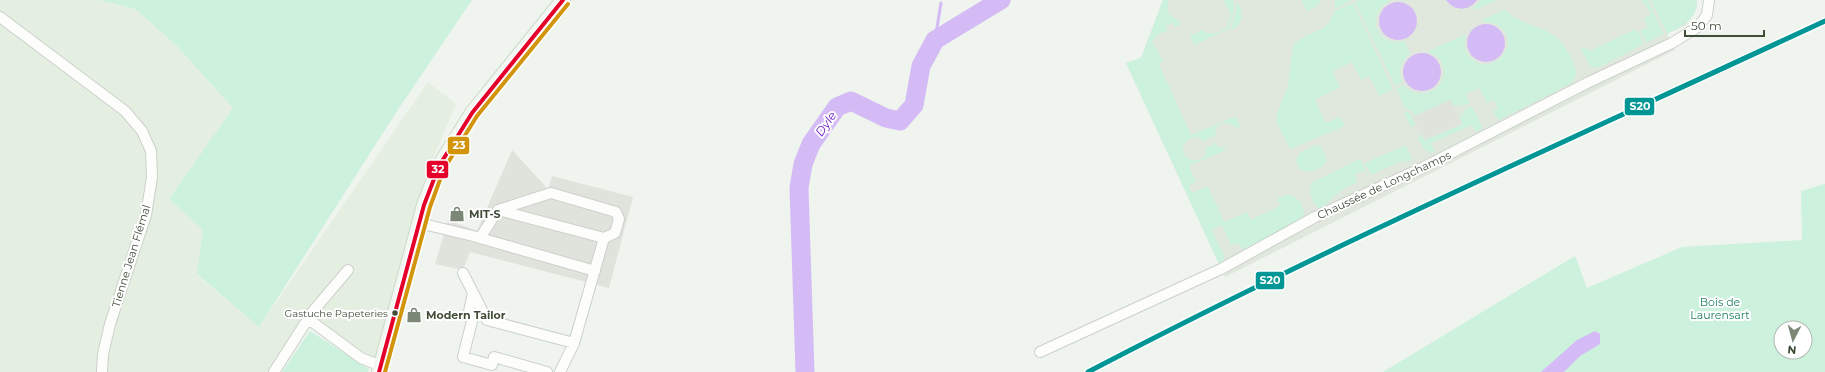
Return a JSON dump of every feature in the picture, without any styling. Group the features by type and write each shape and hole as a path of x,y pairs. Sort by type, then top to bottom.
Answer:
{"main road":[{"path":"380,369 424,205 439,166 472,113 563,0"}],"street":[{"name":"Chaussée de Longchamps","path":"1040,352 1221,269 1314,217 1424,167 1587,83 1672,42 1698,27 1707,15 1709,0"},
{"name":"Tienne Jean Flémal","path":"0,17 125,111 142,131 151,151 152,177 146,214 110,324 103,354 102,372"},
{"path":"480,238 498,210 551,193 616,212 619,220 615,233 604,238 498,210"},
{"path":"419,223 480,238 594,271"},
{"path":"560,372 574,344 604,238"},
{"path":"348,270 310,316 312,321 361,358 380,369"},
{"path":"463,273 487,320 574,344"},
{"path":"473,293 468,316 473,317 463,357 492,365 494,357 547,372"},
{"path":"274,372 304,324 307,321 312,321"}],"shaded area":[{"path":"0,0 99,0 135,9 176,45 233,108 169,199 203,230 197,275 259,327 428,82 456,104 424,180 375,363 357,354 310,314 269,372 0,372"},
{"path":"1163,0 1697,0 1697,6 1686,25 1667,34 1675,50 1225,277 1126,63 1141,58"},
{"path":"1446,0 1477,0 1474,4 1462,9 1454,7"},
{"path":"1394,2 1402,2 1412,7 1416,14 1416,28 1412,35 1402,40 1394,40 1384,35 1382,32 1379,25 1379,17 1384,7 1387,5"},
{"path":"1482,24 1490,24 1500,29 1504,36 1504,50 1500,57 1490,62 1482,62 1472,57 1470,54 1467,47 1467,39 1472,29 1475,27"},
{"path":"1422,53 1432,56 1438,62 1441,72 1438,82 1432,88 1422,91 1412,88 1406,82 1403,72 1406,62 1412,56"},
{"path":"1450,100 1462,124 1425,140 1412,117"},
{"path":"512,150 548,189 552,176 633,197 609,288 470,252 463,270 435,264 448,220 477,231"},
{"path":"1595,331 1600,334 1600,344 1580,356 1564,372 1541,372 1577,340"}],"green space":[{"path":"99,0 472,0 397,111 259,327 197,274 203,230 169,199 233,108 176,45 135,9"},
{"path":"1163,0 1168,0 1168,14 1180,21 1180,25 1175,27 1173,23 1166,26 1167,31 1158,34 1158,36 1152,40 1163,62 1159,64 1191,135 1236,116 1240,127 1236,128 1231,124 1222,123 1216,128 1215,138 1209,137 1205,142 1198,138 1190,138 1186,142 1183,148 1184,153 1192,160 1202,158 1205,154 1206,146 1212,146 1215,142 1218,147 1228,149 1189,166 1196,182 1189,186 1192,193 1208,186 1224,222 1247,212 1251,220 1280,206 1277,198 1286,195 1291,195 1297,199 1302,205 1304,212 1304,216 1299,221 1244,250 1238,243 1231,245 1222,225 1212,230 1224,255 1224,260 1219,264 1126,63 1141,58"},
{"path":"1233,0 1235,6 1229,29 1194,45 1190,36 1202,30 1212,34 1218,33 1227,27 1231,14 1222,1"},
{"path":"1235,0 1240,8 1242,16 1241,21 1236,28 1231,30 1237,5"},
{"path":"1302,0 1322,0 1316,7 1307,12"},
{"path":"1335,0 1350,0 1351,1 1335,9"},
{"path":"1359,0 1391,0 1383,6 1378,13 1376,21 1380,34 1386,39 1394,42 1404,41 1410,54 1404,60 1401,67 1402,83 1395,86 1355,2"},
{"path":"1481,0 1497,0 1474,10 1473,8"},
{"path":"1642,0 1648,0 1664,34 1646,43 1640,31 1648,27 1644,18 1651,14"},
{"path":"1651,0 1697,0 1697,7 1688,22 1667,34"},
{"path":"1353,3 1393,89 1379,96 1369,76 1361,80 1352,62 1335,70 1333,72 1340,87 1315,100 1326,123 1339,117 1345,126 1290,149 1277,124 1276,116 1288,85 1293,46 1304,37 1322,29 1327,25 1334,11"},
{"path":"1505,9 1516,18 1552,34 1560,41 1565,47 1575,69 1576,77 1570,84 1499,120 1492,112 1498,109 1494,100 1487,103 1479,88 1466,94 1470,103 1463,106 1459,105 1454,107 1450,100 1415,116 1412,111 1405,108 1396,88 1404,85 1412,91 1428,93 1435,89 1443,76 1444,68 1440,60 1428,51 1466,34 1466,49 1470,57 1478,63 1486,64 1494,62 1501,56 1506,49 1508,41 1506,33 1497,24 1480,21"},
{"path":"1633,30 1638,31 1644,44 1598,68 1592,67 1587,61 1581,49 1584,47 1590,51"},
{"path":"1472,106 1482,126 1481,129 1476,132 1472,125 1431,143 1435,152 1431,153 1424,149 1418,138 1422,134 1425,140 1462,123 1459,117 1463,114 1464,110"},
{"path":"1406,111 1410,113 1416,124 1411,127 1404,113"},
{"path":"1316,145 1322,147 1327,161 1316,170 1302,171 1297,165 1297,157 1302,152"},
{"path":"1406,145 1412,158 1411,161 1399,162 1371,175 1365,163"},
{"path":"1360,159 1369,176 1368,177 1365,170 1355,174 1357,183 1343,189 1320,209 1317,207 1310,191 1311,183"},
{"name":"Bois de Laurensart","path":"1825,184 1825,372 1383,372 1575,256 1587,288 1682,247 1802,240 1801,191"},
{"path":"310,331 369,369 368,372 282,372"}],"waterway":[{"name":"Dyle","path":"805,372 799,188 803,164 811,144 837,107 851,101 886,118 900,121 914,105 921,66 935,40 1001,0"},
{"path":"935,40 941,3"}],"transit line":[{"name":"32","path":"379,372 424,205 439,166 472,113 563,0"},
{"name":"23","path":"385,372 430,207 444,169 477,116 568,4"},
{"name":"S20","path":"1088,372 1179,325 1362,236 1825,21"}],"place":[{"name":"MIT-S","path":"457,214"},
{"name":"Gastuche Papeteries","path":"395,313"},
{"name":"Modern Tailor","path":"414,315"}]}
